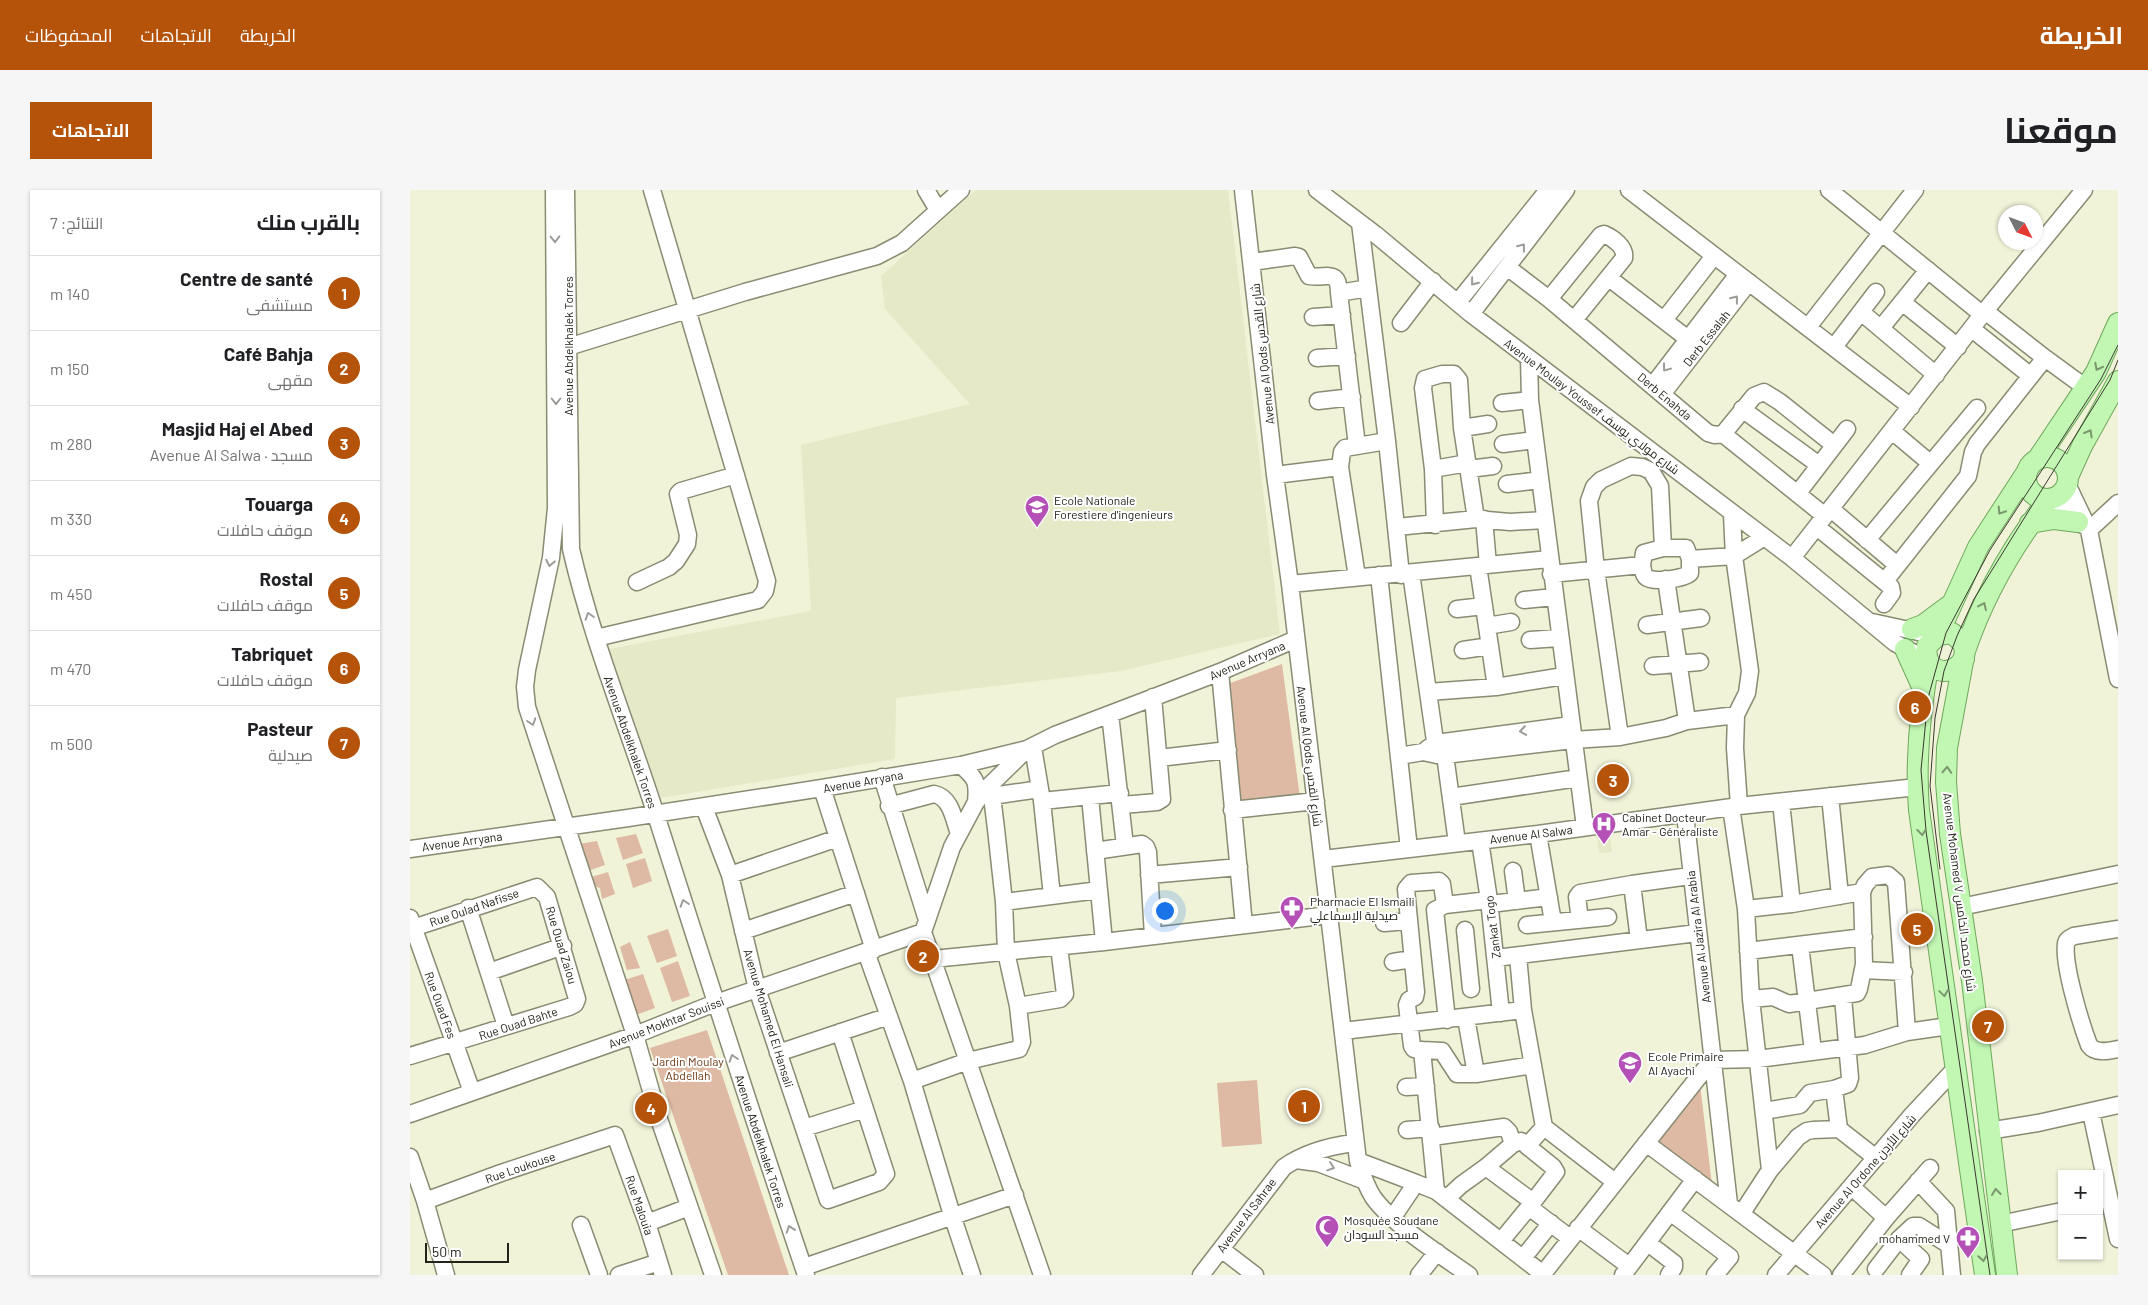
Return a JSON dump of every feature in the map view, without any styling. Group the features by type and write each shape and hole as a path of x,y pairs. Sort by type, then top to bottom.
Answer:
{"main road":[{"path":"1985,1275 1924,859 1917,786 1917,750 1928,661 1928,646 1937,635 1978,546 2086,388 2101,362 2118,323"},
{"path":"2068,480 2064,466 2060,461 2051,457 2032,465 2027,479 2029,488 2038,496 2050,498 2062,493 2068,480 2082,446 2118,381"},
{"name":"Avenue Mohamed V شارع محمد الخامس","path":"2007,1275 1988,1131 1972,981 1952,854 1946,782 1950,725 1965,655 1986,597 2016,544 2050,498"},
{"path":"2030,523 2062,518 2083,526"},
{"path":"1912,629 1923,625 1950,605"},
{"path":"1928,661 1935,668 1952,671 1959,666 1965,655 1963,642 1957,636 1946,633 1937,635"},
{"path":"1905,649 1924,691"}],"street":[{"name":"Avenue Abdelkhalek Torres","path":"554,190 556,508 551,558 529,656 525,687 527,707 635,1035 659,1119 713,1275"},
{"name":"Avenue Abdelkhalek Torres","path":"566,190 571,549 581,592 656,814 716,1003 805,1271"},
{"path":"596,638 758,600 765,591 767,581 652,190"},
{"path":"926,190 938,210"},
{"path":"568,347 689,311 745,292 877,256 902,243 961,190"},
{"name":"Avenue Moulay Youssef شارع مولاي يوسف","path":"1317,190 1471,314 1763,538 1792,558 1867,621 1905,649 1928,661"},
{"path":"1458,302 1548,190"},
{"path":"1471,314 1566,190"},
{"path":"1628,190 1911,407"},
{"path":"1828,190 1984,313 2086,388"},
{"path":"1808,327 1914,190"},
{"path":"1792,558 1984,313 2084,190"},
{"name":"Avenue Al Qods شارع القدس","path":"1246,192 1275,475 1323,858 1354,1143 1365,1181 1374,1197 1393,1217 1469,1275"},
{"path":"1360,224 1397,527 1428,692 1435,751 1451,797 1457,843"},
{"path":"1549,300 1604,234 1625,251 1624,258 1574,320"},
{"path":"1252,262 1295,256 1299,257 1309,276 1330,276 1336,278 1339,284 1357,446"},
{"path":"1664,320 1714,256"},
{"name":"Derb Enahda","path":"1507,267 1658,389 1708,433 1715,436 1723,434 1798,493 1824,517"},
{"path":"1881,328 1928,270"},
{"path":"1609,278 1688,339"},
{"name":"Derb Essalah","path":"1658,389 1688,339 1743,278"},
{"name":"Derb Essalah","path":"1658,389 1743,278"},
{"path":"1401,323 1432,281"},
{"path":"1339,293 1368,288"},
{"path":"1834,347 1876,292"},
{"path":"1902,302 1958,347"},
{"path":"1861,312 1936,375"},
{"path":"1313,317 1342,315"},
{"path":"1972,329 2031,376"},
{"path":"1317,358 1347,356"},
{"path":"1529,358 1530,400 1559,638 1585,827"},
{"path":"1885,581 1968,476 1973,452 1977,444 2045,358"},
{"path":"1435,525 1433,469 1422,394 1425,379 1442,374 1454,374 1458,377 1462,428 1480,519 1484,606 1496,687"},
{"path":"1723,434 1754,396 1764,392 1780,402 1834,445"},
{"path":"1318,401 1352,397"},
{"path":"1502,403 1530,400"},
{"path":"1867,540 1977,408"},
{"path":"1742,409 1819,465"},
{"path":"1462,428 1488,424"},
{"path":"1798,493 1847,428"},
{"path":"1892,431 1930,463"},
{"path":"1958,431 1977,444"},
{"path":"1503,444 1535,440"},
{"path":"1358,577 1340,466 1344,450 1387,441"},
{"path":"1275,475 1340,466"},
{"path":"1433,469 1493,466"},
{"path":"1620,737 1588,501 1590,494 1601,480 1631,466 1647,468 1658,483 1663,548"},
{"path":"637,582 669,567 676,561 687,544 688,535 678,494 681,491 736,476"},
{"path":"1507,484 1540,480"},
{"path":"2068,480 2083,526 2118,679"},
{"path":"2050,498 2083,526"},
{"path":"2083,526 2118,503"},
{"path":"1732,514 1734,556 1750,671 1747,693 1736,715 1735,807 1746,908 1752,999 1770,1170"},
{"path":"1824,517 1867,540 1897,565"},
{"path":"1824,517 1893,591 1884,604"},
{"path":"1397,527 1435,525 1480,519 1510,522 1545,520"},
{"path":"1690,559 1734,556 1763,538"},
{"path":"1663,548 1684,548 1688,550 1691,570 1688,576 1681,579 1646,578 1642,565 1644,553 1663,548"},
{"path":"1290,584 1483,566 1596,570 1642,565"},
{"path":"1379,575 1409,849"},
{"path":"1666,579 1687,721"},
{"path":"1524,600 1554,597"},
{"path":"1457,609 1484,606"},
{"path":"1647,625 1701,618"},
{"name":"Avenue Moulay Youssef شارع مولاي يوسف","path":"1867,621 1937,635"},
{"path":"1487,626 1511,622"},
{"path":"1530,640 1559,638"},
{"name":"Avenue Arryana","path":"410,849 704,807 961,765 1030,748 1055,736 1220,672 1296,639"},
{"path":"1463,650 1490,646"},
{"path":"1654,666 1700,662"},
{"path":"1220,672 1244,925"},
{"path":"1428,692 1496,687 1564,676"},
{"path":"989,792 1157,802 1162,799 1153,698"},
{"path":"1110,714 1125,846"},
{"path":"1399,756 1572,732 1620,737 1666,728 1687,721 1736,715"},
{"path":"976,802 989,792 1030,748"},
{"path":"1030,748 1041,795 1052,896"},
{"path":"1159,758 1228,750"},
{"path":"925,926 959,834 976,802 978,786 976,780 961,765"},
{"path":"882,777 933,959 1042,1275"},
{"path":"1451,797 1578,778"},
{"name":"Avenue Al Salwa","path":"1323,858 1538,834 1735,807 1917,786"},
{"path":"822,788 856,893 870,951 890,1016 972,1275"},
{"path":"912,1081 968,1060 1021,1047 1018,1006 1006,952 1004,902 989,792"},
{"path":"889,806 938,795 947,802 959,834"},
{"path":"1830,796 1840,896"},
{"path":"1090,797 1104,942"},
{"path":"1232,810 1316,801"},
{"path":"1781,802 1792,904"},
{"name":"Avenue Mohamed El Hansali","path":"704,807 730,874 758,989 828,1200 879,1182 885,1177 885,1171 865,1109"},
{"name":"Avenue Al Jazira Al Arabia","path":"1685,814 1690,876 1712,1060 1735,1209"},
{"path":"1538,834 1549,897 1566,921 1569,949"},
{"path":"730,874 838,838"},
{"name":"Zankat Togo","path":"1480,841 1490,902 1501,1013"},
{"path":"1095,851 1142,844 1146,847 1153,936"},
{"path":"1149,875 1239,867"},
{"path":"1513,872 1517,901"},
{"path":"1752,999 1773,997 1788,1004 1806,1000 1843,997 1858,992 1863,970 1862,892 1872,877 1883,874 1888,875 1894,879 1904,972 1907,1032"},
{"path":"1961,907 2118,874"},
{"path":"1566,921 1580,893 1690,876"},
{"path":"1446,905 1441,883 1436,881 1411,883 1407,887 1408,921 1416,995 1408,1002 1408,1024 1413,1047 1422,1050 1442,1051 1457,1074 1476,1074 1533,1065"},
{"path":"1632,884 1639,940"},
{"name":"Rue Oulad Nafisse","path":"412,923 468,908 534,886"},
{"name":"Rue Ouad Zaiou","path":"534,886 541,889 548,897 563,946 577,996 577,1001 569,1007"},
{"path":"1004,902 1099,890"},
{"path":"1746,908 1792,904 1862,892"},
{"path":"743,931 856,893"},
{"path":"1447,1020 1434,913 1436,908 1446,905 1517,901 1549,897"},
{"path":"468,908 506,1026"},
{"path":"933,959 1104,942 1329,915"},
{"path":"1527,925 1608,917"},
{"path":"1384,923 1408,921"},
{"name":"Rue Ouad Fes","path":"412,923 472,1092"},
{"name":"Avenue Mokhtar Souissi","path":"410,1114 635,1035 716,1003 870,951 925,926"},
{"path":"2118,929 2074,936 2066,944 2067,964 2075,1000 2089,1045 2093,1050 2098,1051 2118,1049"},
{"path":"1393,962 1413,963 1471,982 1465,930"},
{"path":"1468,958 1518,956 1697,933"},
{"path":"1411,941 1437,938"},
{"path":"1748,951 1864,938"},
{"path":"1800,945 1813,1051"},
{"path":"489,972 563,946"},
{"path":"1018,1006 1060,999 1065,994 1059,946"},
{"path":"1518,956 1523,1010 1544,1127 1615,1182"},
{"path":"1863,970 1904,972"},
{"path":"1764,1111 1800,1105 1810,1093 1845,1086 1850,1081 1843,997"},
{"name":"Rue Ouad Bahte","path":"410,1056 569,1007"},
{"path":"1343,1031 1523,1010"},
{"path":"778,1052 890,1016"},
{"path":"1466,1018 1476,1074"},
{"path":"1358,1161 1416,1183 1441,1195 1543,1274 1712,1060 1758,1059 1847,1048 1865,1045 1907,1032 1949,1026"},
{"path":"804,1128 865,1109 840,1032"},
{"path":"1422,1050 1431,1133 1441,1195"},
{"name":"Avenue Al Ordone شارع الأردن","path":"1776,1275 1955,1069"},
{"path":"1406,1087 1426,1086"},
{"path":"1834,1089 1839,1130"},
{"path":"1988,1131 2091,1112 2118,1105"},
{"path":"2091,1112 2118,1239"},
{"path":"1407,1130 1431,1133 1504,1127 1520,1145 1553,1167 1556,1172 1501,1241"},
{"path":"1441,1195 1461,1185 1544,1127"},
{"path":"1735,1209 1802,1133 1813,1130 1839,1130 1876,1158"},
{"name":"Rue Loukouse","path":"425,1201 615,1135"},
{"name":"Rue Malouia","path":"615,1135 661,1268"},
{"name":"Avenue Al Sahrae","path":"1201,1275 1278,1173 1295,1160 1322,1149 1354,1143"},
{"path":"1646,1143 1823,1275"},
{"path":"411,1160 446,1275"},
{"path":"1295,1160 1318,1163 1365,1181"},
{"path":"1486,1167 1551,1224 1574,1233 1626,1271 1694,1179"},
{"path":"1840,1275 1930,1168"},
{"path":"1918,1182 1946,1211 1952,1275"},
{"path":"1393,1217 1416,1183"},
{"path":"1852,1187 1886,1218"},
{"path":"805,1271 952,1215 1014,1195"},
{"path":"647,1223 689,1207"},
{"path":"1670,1212 1730,1256 1715,1275"},
{"path":"2000,1224 2058,1212"},
{"path":"1523,1258 1551,1224"},
{"path":"581,1225 599,1275"},
{"path":"1876,1269 1899,1239 1910,1227 1916,1225 1949,1246"},
{"path":"1899,1239 1921,1259 1910,1275"},
{"path":"1648,1242 1674,1263 1674,1267 1669,1275"},
{"path":"1221,1249 1255,1275"},
{"path":"1419,1275 1437,1252"},
{"path":"619,1275 661,1268"}],"shaded area":[{"name":"Ecole Nationale Forestiere d'ingenieurs","path":"976,190 1228,190 1280,634 1121,671 896,698 895,759 661,798 609,649 811,611 801,445 970,404 885,309 881,276"},
{"name":"Cabinet Docteur Amar - Généraliste","path":"1610,836 1612,852 1599,853 1597,837"}],"green space":[{"path":"1282,664 1300,798 1241,805 1225,685"},
{"path":"636,834 643,853 623,860 616,838"},
{"path":"597,841 605,865 588,871 579,844"},
{"path":"645,858 652,881 633,888 626,864"},
{"path":"608,872 615,894 602,899 600,888 590,885 588,878"},
{"path":"668,929 677,956 657,963 647,936"},
{"path":"630,942 640,968 627,970 620,947"},
{"path":"678,961 690,996 672,1002 660,968"},
{"path":"643,974 655,1008 636,1015 624,980"},
{"name":"Jardin Moulay Abdellah","path":"707,1030 789,1275 728,1275 650,1048"},
{"path":"1257,1080 1262,1144 1222,1147 1217,1083"},
{"path":"1700,1084 1713,1193 1652,1147"}],"tram line":[{"path":"1990,1275 1926,831 1921,770 1928,698 1946,633 1990,550 2101,379 2118,345"},
{"path":"1940,869 1930,786 1935,718 1944,671 1974,599 2110,380 2118,360"}],"place":[{"name":"Ecole Nationale Forestiere d'ingenieurs","path":"1037,528"},
{"name":"Tabriquet","path":"1915,707"},
{"name":"Masjid Haj el Abed","path":"1613,780"},
{"name":"Cabinet Docteur Amar - Généraliste","path":"1604,845"},
{"name":"Pharmacie El Ismaili صيدلية الإسماعلي","path":"1292,929"},
{"name":"Rostal","path":"1917,929"},
{"name":"Café Bahja","path":"923,956"},
{"name":"Pasteur","path":"1988,1026"},
{"name":"Ecole Primaire Al Ayachi","path":"1630,1084"},
{"name":"Centre de santé","path":"1304,1106"},
{"name":"Touarga","path":"651,1108"},
{"name":"Mosquée Soudane مسجد السودان","path":"1327,1248"},
{"name":"mohammed V","path":"1968,1259"}]}
